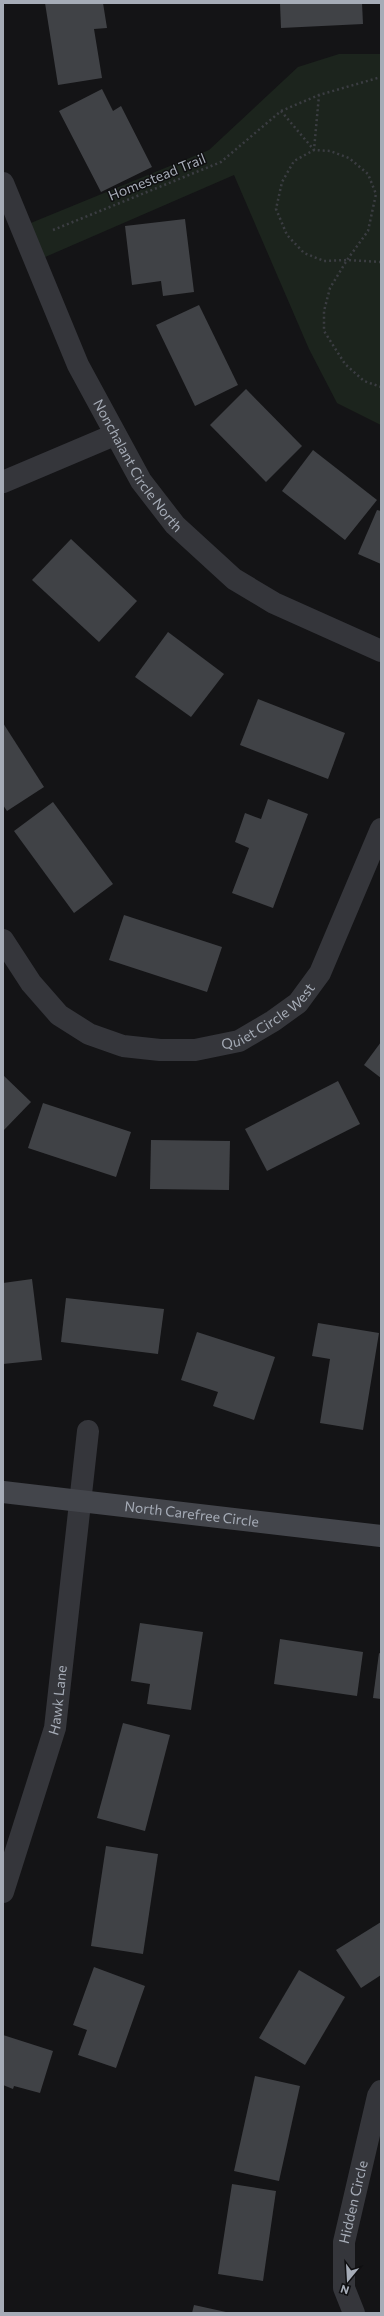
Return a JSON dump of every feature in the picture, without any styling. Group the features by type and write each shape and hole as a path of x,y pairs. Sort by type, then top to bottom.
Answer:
{"main road":[{"name":"North Carefree Circle","path":"3,1492 381,1536"}],"street":[{"name":"Nonchalant Circle North","path":"3,183 78,365 114,435 141,481 174,525 234,579 274,603 381,651"},
{"path":"3,482 114,435"},
{"name":"Quiet Circle West","path":"3,940 31,983 60,1015 89,1034 123,1046 160,1050 195,1050 239,1041 298,1004 320,972 381,829"},
{"name":"Hawk Lane","path":"3,1892 55,1728 88,1431"},
{"name":"Hidden Circle","path":"354,2313 344,2288 344,2242 378,2096 381,2091"}],"path":[{"name":"Homestead Trail","path":"28,241 221,162 281,111 319,95 381,77"},
{"path":"314,150 319,95"},
{"path":"281,111 314,150"},
{"path":"381,262 347,260 324,261 304,253 287,235 276,209 282,182 294,161 314,150 330,151 349,158 368,174 376,194 368,231 347,260 330,288 324,311 324,331 345,364 364,381 381,387"}],"shaded area":[{"path":"339,54 381,54 381,425 337,403 309,349 234,175 36,261 21,227 209,150 298,67"}],"building":[{"path":"45,3 103,3 107,28 94,29 102,78 58,85"},
{"path":"280,3 362,3 363,24 281,28"},
{"path":"102,89 113,111 121,106 152,167 101,192 59,111"},
{"path":"185,219 194,292 163,296 161,281 132,285 125,226"},
{"path":"199,305 238,385 195,406 156,325"},
{"path":"246,389 302,446 266,482 210,425"},
{"path":"313,450 377,500 345,540 282,491"},
{"path":"377,510 381,511 381,564 358,554"},
{"path":"71,539 137,601 99,642 32,580"},
{"path":"168,632 224,674 191,717 135,677"},
{"path":"258,699 345,733 328,779 240,745"},
{"path":"3,723 44,787 7,811 3,805"},
{"path":"268,799 308,814 273,908 232,893 249,848 235,842 245,813 261,819"},
{"path":"53,802 113,884 74,913 14,831"},
{"path":"124,915 222,947 207,992 109,960"},
{"path":"381,1042 381,1078 364,1065"},
{"path":"3,1075 31,1102 3,1131"},
{"path":"338,1081 360,1124 267,1171 245,1129"},
{"path":"43,1103 131,1132 116,1177 28,1148"},
{"path":"151,1140 230,1141 229,1190 150,1189"},
{"path":"32,1279 42,1360 3,1364 3,1283"},
{"path":"66,1298 164,1309 158,1354 61,1342"},
{"path":"318,1323 379,1333 363,1430 320,1423 330,1359 312,1356"},
{"path":"197,1332 275,1357 254,1420 213,1406 218,1392 181,1380"},
{"path":"140,1623 203,1632 191,1710 147,1704 150,1684 131,1681"},
{"path":"280,1639 363,1652 357,1696 274,1684"},
{"path":"379,1653 381,1654 381,1699 373,1698"},
{"path":"123,1723 170,1735 145,1831 97,1818"},
{"path":"106,1846 158,1854 143,1954 91,1946"},
{"path":"381,1922 381,1975 361,1988 336,1950"},
{"path":"94,1967 145,1986 116,2068 78,2055 87,2030 73,2025"},
{"path":"299,1970 345,1997 305,2065 259,2038"},
{"path":"3,2035 53,2051 40,2093 14,2086 13,2089 3,2085"},
{"path":"255,2076 300,2086 279,2181 234,2171"},
{"path":"232,2184 276,2191 263,2281 218,2274"},
{"path":"194,2305 226,2312 226,2313 192,2313"}]}
